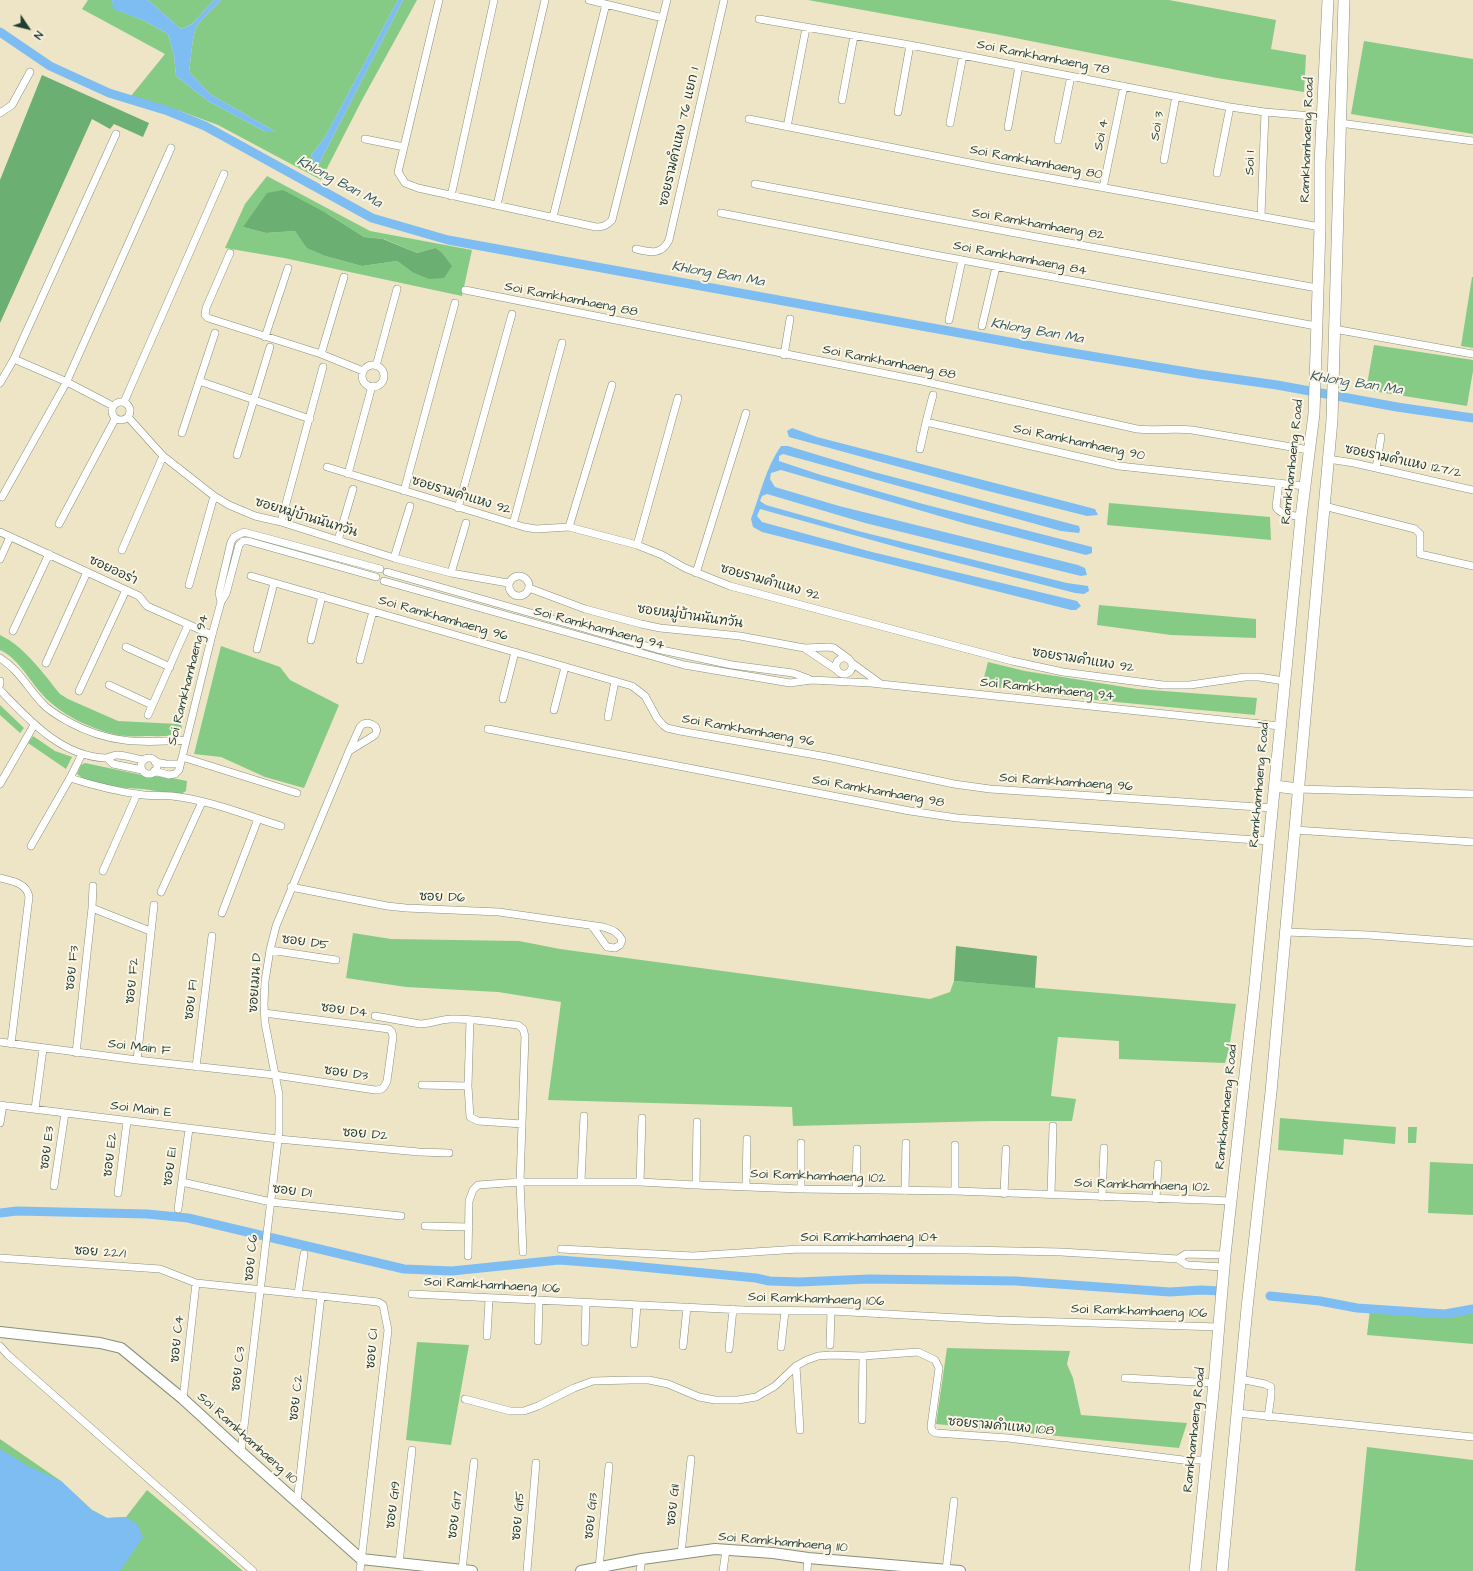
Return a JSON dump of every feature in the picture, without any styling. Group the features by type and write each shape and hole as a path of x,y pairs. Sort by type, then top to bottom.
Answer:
{"main road":[{"name":"Ramkhamhaeng Road","path":"1195,1571 1225,1255 1273,808 1284,681 1301,517 1314,414 1320,227 1320,163 1328,0"},
{"path":"1222,1571 1240,1379 1271,1092 1332,420 1344,0"},
{"path":"1320,163 1339,165"},
{"path":"1275,786 1298,789"}],"street":[{"path":"439,0 398,172 405,183 418,188 451,196 596,227 602,227 612,220 667,0"},
{"path":"451,196 494,0"},
{"path":"497,205 545,0"},
{"path":"589,0 663,18"},
{"name":"ซอยรามคำแหง 76 แยก 1","path":"636,249 657,252 665,248 669,240 724,0"},
{"path":"554,217 606,4"},
{"name":"Soi Ramkhamhaeng 78","path":"759,19 910,45 1230,107 1265,112 1323,117"},
{"path":"787,127 806,28"},
{"path":"842,100 854,36"},
{"path":"898,112 910,45"},
{"path":"950,123 963,55"},
{"path":"1008,127 1018,66"},
{"path":"0,113 12,105 30,72"},
{"path":"1058,140 1070,76"},
{"name":"Soi 4","path":"1103,188 1124,86"},
{"name":"Soi 3","path":"1164,160 1176,96"},
{"path":"1217,173 1230,107"},
{"name":"Soi 1","path":"1261,216 1265,112"},
{"name":"Soi Ramkhamhaeng 80","path":"749,119 1103,188 1320,227"},
{"path":"1340,123 1473,141"},
{"path":"0,383 14,359 116,134"},
{"path":"365,138 404,147"},
{"path":"2,497 67,382 171,148"},
{"path":"115,419 111,411 113,406 118,402 124,402 224,174"},
{"name":"Soi Ramkhamhaeng 82","path":"755,184 1317,288"},
{"name":"Soi Ramkhamhaeng 84","path":"721,213 996,267 1316,326"},
{"path":"230,253 206,308 205,315 208,318 321,354 363,371"},
{"path":"950,320 962,260"},
{"path":"982,326 996,267"},
{"path":"265,336 288,268"},
{"path":"321,354 344,277"},
{"path":"376,366 397,289"},
{"name":"Soi Ramkhamhaeng 88","path":"465,290 930,383 1137,429 1152,431 1179,429 1192,430 1309,450"},
{"path":"404,491 455,302"},
{"path":"458,508 512,314"},
{"path":"784,354 790,319"},
{"path":"1334,329 1473,354"},
{"path":"182,433 215,333"},
{"path":"513,524 562,343"},
{"path":"237,455 270,347"},
{"path":"14,359 67,382 113,406"},
{"path":"370,365 376,366 382,370 383,376 378,385 372,386 362,378 363,371 370,365"},
{"path":"281,522 323,367"},
{"path":"199,381 310,419"},
{"path":"348,474 372,386"},
{"path":"569,527 612,386"},
{"path":"920,449 933,394"},
{"path":"637,545 678,398"},
{"name":"ซอยหมู่บ้านนันทวัน","path":"124,402 129,408 128,417 163,456 214,496 254,516 281,522 394,558 451,573 508,583 514,577 521,576 528,580 529,588 585,609 641,624 660,628 740,636 804,648 834,648 881,684"},
{"path":"696,573 746,413"},
{"path":"115,419 120,420 128,417"},
{"path":"59,524 115,419"},
{"name":"Soi Ramkhamhaeng 90","path":"926,422 1119,466 1305,486"},
{"path":"1376,468 1381,437"},
{"path":"122,550 163,456"},
{"name":"ซอยรามคำแหง 127/2","path":"1328,459 1376,468 1473,490"},
{"name":"ซอยรามคําแหง 92","path":"327,467 513,524 536,529 569,527 637,545 662,555 696,573 730,586 1012,661 1063,672 1163,685 1190,685 1245,677 1259,677 1284,681"},
{"path":"1279,483 1276,507 1280,513 1301,517"},
{"path":"338,540 353,489"},
{"path":"189,585 214,496"},
{"path":"394,558 410,506"},
{"path":"1324,506 1415,529 1420,534 1420,554 1473,566"},
{"path":"451,573 466,523"},
{"name":"ซอยออร่า","path":"0,532 139,596 147,606 212,635"},
{"name":"Soi Ramkhamhaeng 94","path":"221,602 219,593 231,542 234,537 244,532 656,649 732,665 794,673 811,680"},
{"path":"0,559 10,536"},
{"name":"Soi Ramkhamhaeng 94","path":"181,760 221,602 226,594 239,545 243,541 248,541 376,577 380,581 684,665 790,683 811,680 881,684 1280,726"},
{"path":"13,632 48,554"},
{"path":"376,577 377,572 384,571 388,577 384,581"},
{"path":"46,663 87,572"},
{"name":"Soi Ramkhamhaeng 96","path":"251,576 632,686 646,696 657,718 663,725 667,728 680,731 827,757 954,784 990,790 1273,808"},
{"path":"257,649 274,583"},
{"path":"508,583 510,591 516,596 524,595 529,588"},
{"path":"80,691 126,590"},
{"path":"310,640 322,596"},
{"path":"360,660 373,611"},
{"path":"148,715 188,625"},
{"path":"126,647 170,667"},
{"name":"ซอยหมู่บ้านนันทวัน","path":"804,648 842,674 864,683"},
{"path":"503,699 515,652"},
{"path":"0,658 15,670 42,704 58,716 77,727 105,738 128,741 160,742 186,740"},
{"path":"837,670 837,661 843,658 850,661 850,671 845,674"},
{"path":"554,710 565,666"},
{"path":"608,717 615,681"},
{"path":"108,685 152,705"},
{"path":"0,690 34,725 64,746 82,754 107,758 116,755 144,760 150,758 155,762 166,764 181,760 297,793"},
{"path":"0,784 34,725"},
{"name":"Soi Ramkhamhaeng 98","path":"488,729 903,810 957,818 1269,841"},
{"name":"ซอยเมน D","path":"267,1229 278,1139 279,1095 264,1013 265,981 270,950 276,926 291,887 349,752"},
{"path":"31,846 82,754"},
{"path":"107,758 113,764 142,770 148,774 154,771 169,775 175,774 179,770 181,760"},
{"path":"142,770 141,765 144,760"},
{"path":"154,771 156,768 155,762"},
{"path":"70,778 98,787 137,794 172,796 202,802 281,826"},
{"path":"1298,789 1473,794"},
{"path":"102,871 137,794"},
{"path":"161,892 202,802"},
{"path":"222,913 258,819"},
{"path":"1295,830 1473,842"},
{"path":"0,878 23,885 28,891 29,897 11,1044"},
{"name":"ซอย F3","path":"76,1053 92,908 93,886"},
{"name":"ซอย D6","path":"291,887 387,906 498,912 592,926"},
{"name":"ซอย F2","path":"137,1060 154,905"},
{"path":"92,908 150,931"},
{"path":"1286,932 1369,934 1473,942"},
{"name":"ซอย F1","path":"196,1067 212,936"},
{"name":"ซอย D5","path":"270,950 336,960"},
{"name":"ซอย D4","path":"264,1013 389,1029 392,1032 393,1037 390,1059"},
{"path":"375,1016 420,1024 428,1024 450,1018 518,1025 523,1029 525,1036 520,1182 524,1252"},
{"path":"470,1020 468,1086 470,1117 473,1120 522,1124"},
{"name":"Soi Main F","path":"0,1042 76,1053 275,1075"},
{"path":"35,1109 43,1049"},
{"name":"ซอย D3","path":"275,1075 381,1090 387,1081 390,1059"},
{"path":"422,1085 468,1086"},
{"path":"0,1123 1,1105"},
{"name":"Soi Main E","path":"1,1105 278,1139"},
{"name":"ซอย E3","path":"54,1186 65,1113"},
{"path":"581,1181 584,1116"},
{"path":"640,1182 642,1118"},
{"name":"ซอย E2","path":"118,1193 127,1121"},
{"path":"696,1185 697,1122"},
{"path":"1051,1194 1053,1126"},
{"name":"ซอย E1","path":"178,1209 189,1128"},
{"name":"ซอย D2","path":"278,1139 419,1152 449,1153"},
{"path":"746,1139 746,1187"},
{"path":"801,1143 801,1189"},
{"path":"905,1191 906,1143"},
{"path":"955,1145 955,1192"},
{"path":"1102,1197 1104,1148"},
{"path":"856,1190 857,1149"},
{"path":"1004,1194 1006,1149"},
{"path":"1156,1199 1158,1164"},
{"name":"ซอย D1","path":"182,1182 271,1202 401,1216"},
{"name":"Soi Ramkhamhaeng 102","path":"468,1256 469,1201 473,1190 478,1185 520,1182 640,1182 801,1189 1051,1194 1231,1201"},
{"path":"425,1226 469,1228"},
{"name":"ซอย C6","path":"261,1289 267,1229"},
{"name":"Soi Ramkhamhaeng 104","path":"561,1249 693,1256 799,1249 1061,1252 1178,1259 1187,1264 1224,1267"},
{"path":"298,1294 304,1254"},
{"name":"Soi Ramkhamhaeng 104","path":"1178,1259 1186,1254 1225,1255"},
{"name":"ซอย 22/1","path":"0,1258 160,1269 196,1283"},
{"name":"ซอย C1","path":"196,1283 378,1302 383,1305 388,1330 360,1571"},
{"name":"ซอย C4","path":"183,1399 196,1283"},
{"name":"ซอย C3","path":"241,1452 261,1289"},
{"name":"Soi Ramkhamhaeng 106","path":"412,1294 490,1299 733,1309 831,1311 997,1320 1219,1327"},
{"name":"ซอย C2","path":"297,1502 322,1296"},
{"path":"487,1336 490,1299"},
{"path":"538,1340 540,1301"},
{"path":"585,1342 586,1303"},
{"path":"634,1344 637,1305"},
{"path":"683,1346 686,1307"},
{"path":"729,1349 733,1309"},
{"path":"782,1347 785,1310"},
{"path":"830,1345 831,1311"},
{"name":"Soi Ramkhamhaeng 110","path":"0,1332 100,1343 121,1348 183,1399 361,1559"},
{"path":"0,1346 8,1356 253,1571"},
{"name":"ซอยรามคำแหง 108","path":"465,1399 510,1411 524,1411 593,1381 649,1380 668,1384 699,1397 715,1400 738,1400 756,1397 775,1386 796,1366 818,1356 863,1356 918,1352 935,1360 939,1368 930,1426 932,1431 936,1433 1008,1438 1183,1460 1206,1460"},
{"path":"862,1420 863,1356"},
{"path":"796,1366 800,1430"},
{"path":"1124,1378 1214,1383"},
{"path":"1240,1379 1265,1384 1271,1387 1268,1417"},
{"path":"1237,1413 1473,1437"},
{"name":"ซอย G19","path":"399,1563 412,1450"},
{"name":"ซอย G11","path":"681,1554 691,1459"},
{"name":"ซอย G17","path":"462,1570 474,1462"},
{"name":"ซอย G15","path":"527,1571 536,1463"},
{"name":"ซอย G13","path":"599,1568 609,1466"},
{"path":"946,1570 954,1500"},
{"name":"Soi Ramkhamhaeng 110","path":"581,1571 642,1559 715,1549 773,1553 808,1558 960,1571"},
{"path":"723,1571 726,1550"},
{"path":"807,1571 808,1558"},
{"path":"361,1559 439,1569 472,1571"},
{"path":"640,1571 642,1559"}],"green space":[{"path":"88,0 112,0 114,9 145,21 168,34 174,55 176,76 208,101 266,132 276,132 210,94 189,72 195,30 203,19 221,0 398,0 325,137 311,155 317,168 403,0 417,0 362,100 321,180 218,125 180,111 131,96 165,54 82,9"},
{"path":"148,0 214,0 192,24 181,29"},
{"path":"808,0 1169,0 1276,20 1271,49 1306,55 1304,92 1217,78 995,34"},
{"path":"1364,41 1473,59 1473,134 1351,114"},
{"path":"42,75 149,123 143,137 114,124 110,129 92,119 0,323 0,180"},
{"path":"267,176 370,231 472,250 462,296 284,258 225,248 245,204","holes":["326,213 364,237 384,239 417,253 435,248 412,272 397,261 362,266 325,256 308,248 295,231 266,233 243,227"]},
{"path":"283,190 326,213 364,237 383,239 417,253 435,248 442,253 452,266 444,278 429,279 412,272 397,261 362,266 325,256 307,248 295,231 266,233 243,227 267,193"},
{"path":"1473,277 1473,348 1461,346"},
{"path":"1374,345 1473,360 1473,371 1467,406 1366,390"},
{"path":"1109,503 1270,517 1271,540 1107,525"},
{"path":"1099,605 1256,619 1256,638 1171,635 1097,625"},
{"path":"0,635 18,646 40,669 60,694 68,699 118,721 181,724 182,728 180,731 167,736 130,736 104,732 69,716 50,702 18,664 0,650"},
{"path":"221,646 280,667 290,680 339,705 304,788 265,777 221,757 194,754"},
{"path":"988,662 1025,671 1137,689 1257,698 1255,715 1084,699 982,685"},
{"path":"0,705 24,728 20,733 0,715"},
{"path":"33,736 55,751 72,757 66,769 28,743"},
{"path":"85,763 142,775 167,777 187,781 186,791 181,794 100,785 84,779 77,774 81,765"},
{"path":"353,933 391,939 519,941 560,949 930,999 950,992 954,981 1236,1004 1229,1049 1225,1063 1119,1059 1119,1041 1058,1037 1051,1096 1076,1099 1072,1121 990,1121 793,1126 792,1107 548,1100 561,1002 498,992 406,987 346,978"},
{"path":"956,946 1037,956 1035,988 954,981"},
{"path":"1280,1118 1396,1127 1395,1144 1344,1139 1343,1155 1278,1150"},
{"path":"1408,1127 1417,1127 1416,1143 1408,1143"},
{"path":"1430,1162 1473,1164 1473,1215 1428,1213"},
{"path":"1370,1309 1440,1317 1473,1312 1473,1344 1367,1335"},
{"path":"417,1342 469,1345 451,1445 406,1440"},
{"path":"947,1348 1070,1351 1067,1364 1073,1378 1081,1415 1187,1423 1179,1448 936,1424"},
{"path":"0,1439 61,1481 92,1510 107,1518 126,1517 147,1490 243,1571 0,1571"},
{"path":"1367,1447 1473,1460 1473,1571 1355,1571"}],"water":[{"path":"112,0 148,0 181,29 192,24 214,0 221,0 195,30 189,72 210,94 276,132 266,132 208,101 176,76 174,55 168,34 145,21 113,9"},
{"path":"398,0 403,0 317,168 311,155 325,137"},
{"path":"792,428 817,437 1095,509 1098,515 1087,516 984,490 789,437 787,431"},
{"path":"781,446 788,446 874,472 1079,526 1079,533 1061,531 783,454 779,456 779,461 821,475 923,504 1092,547 1092,553 1086,555 967,524 781,470 771,473 770,479 775,487 839,506 1078,565 1085,568 1087,575 1081,576 865,523 767,494 762,496 760,501 766,505 858,531 1067,583 1088,586 1089,591 1084,594 1075,593 904,549 760,509 757,516 762,522 872,552 1077,601 1081,606 1076,610 1071,610 762,532 753,527 751,519 767,472"},
{"path":"0,1449 28,1466 61,1481 92,1510 107,1518 126,1517 137,1524 143,1537 120,1571 0,1571"}],"waterway":[{"name":"Khlong Ban Ma","path":"0,32 50,66 109,93 168,111 205,126 372,218 448,240 1048,349 1199,374 1277,385 1397,407 1473,418"},
{"path":"0,1213 17,1211 147,1214 188,1218 404,1269 452,1271 559,1260 756,1278 769,1281 799,1282 869,1279 1016,1281 1170,1292 1201,1290 1220,1291"},
{"path":"1270,1296 1320,1301 1357,1308 1445,1314 1473,1309"}]}
